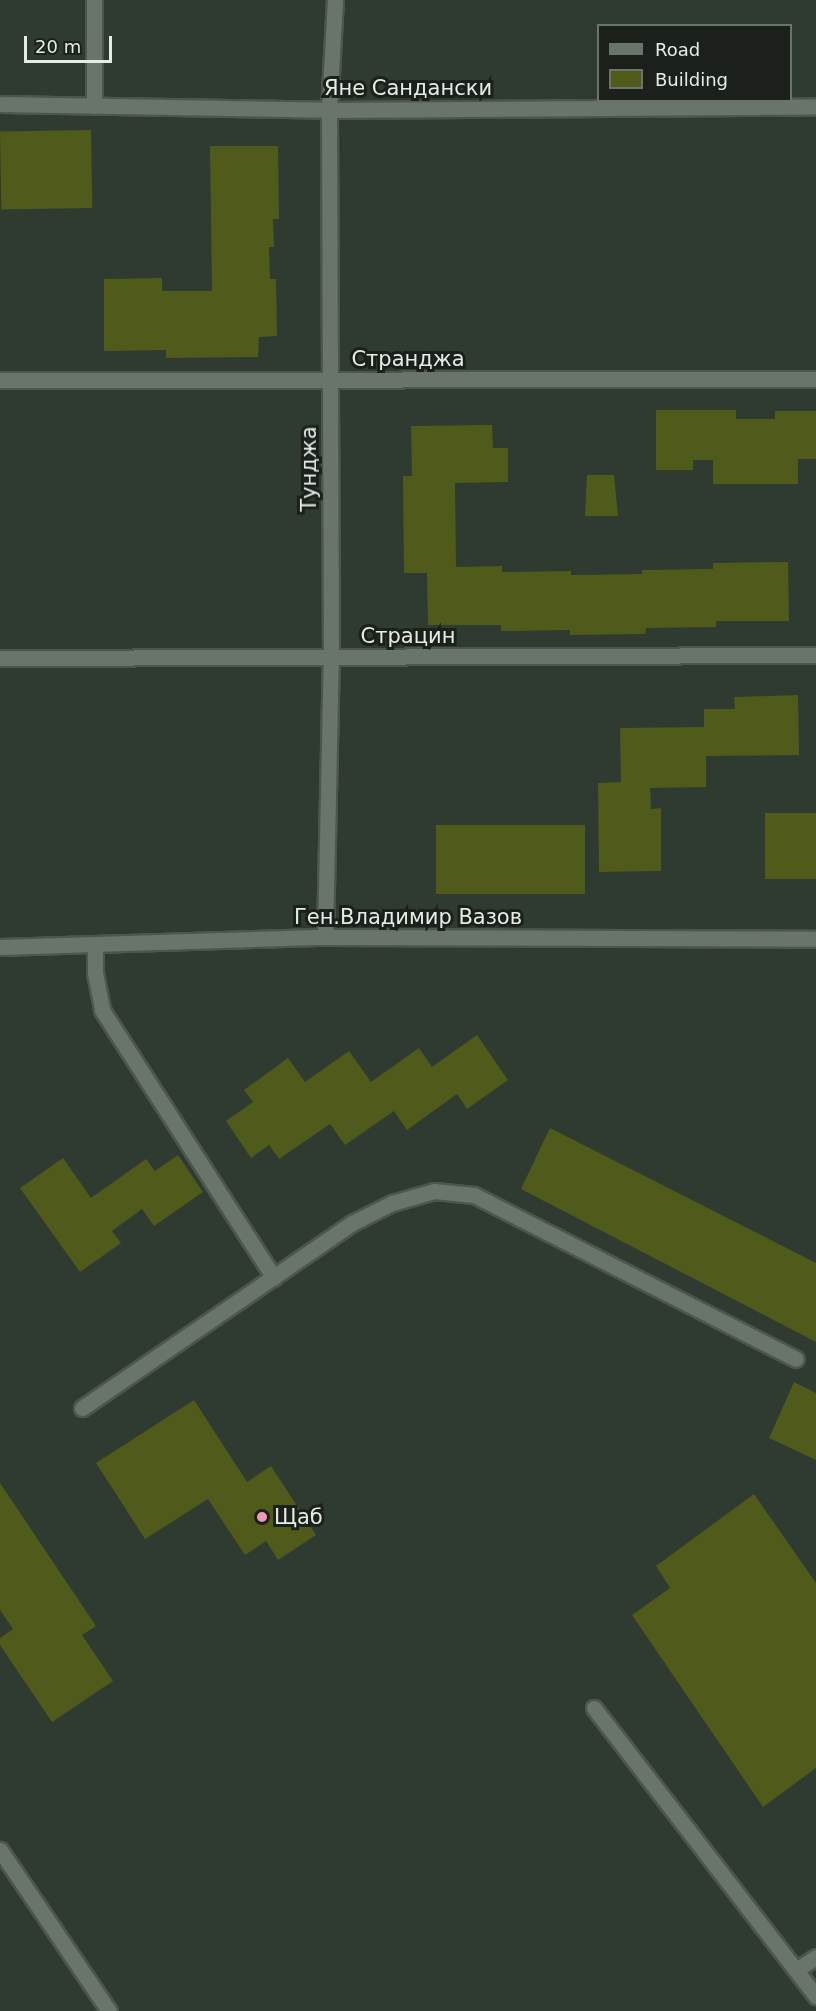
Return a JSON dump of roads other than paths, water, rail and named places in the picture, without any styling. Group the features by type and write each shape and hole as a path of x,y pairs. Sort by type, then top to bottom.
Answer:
{"street":[{"path":"94,0 94,106"},
{"name":"Тунджа","path":"325,937 331,658 329,110 334,0"},
{"name":"Яне Сандански","path":"0,104 329,110 816,107"},
{"name":"Странджа","path":"0,380 816,379"},
{"name":"Страцин","path":"0,658 816,655"},
{"name":"Ген.Владимир Вазов","path":"0,947 325,937 816,939"},
{"path":"96,944 95,973 102,1010 274,1278"},
{"path":"82,1408 352,1223 392,1203 434,1191 474,1195 796,1359"},
{"path":"594,1708 816,1996"},
{"path":"0,1850 109,2011"},
{"path":"796,1970 816,1957"}],"place":[{"name":"Щаб","path":"262,1517"}]}
